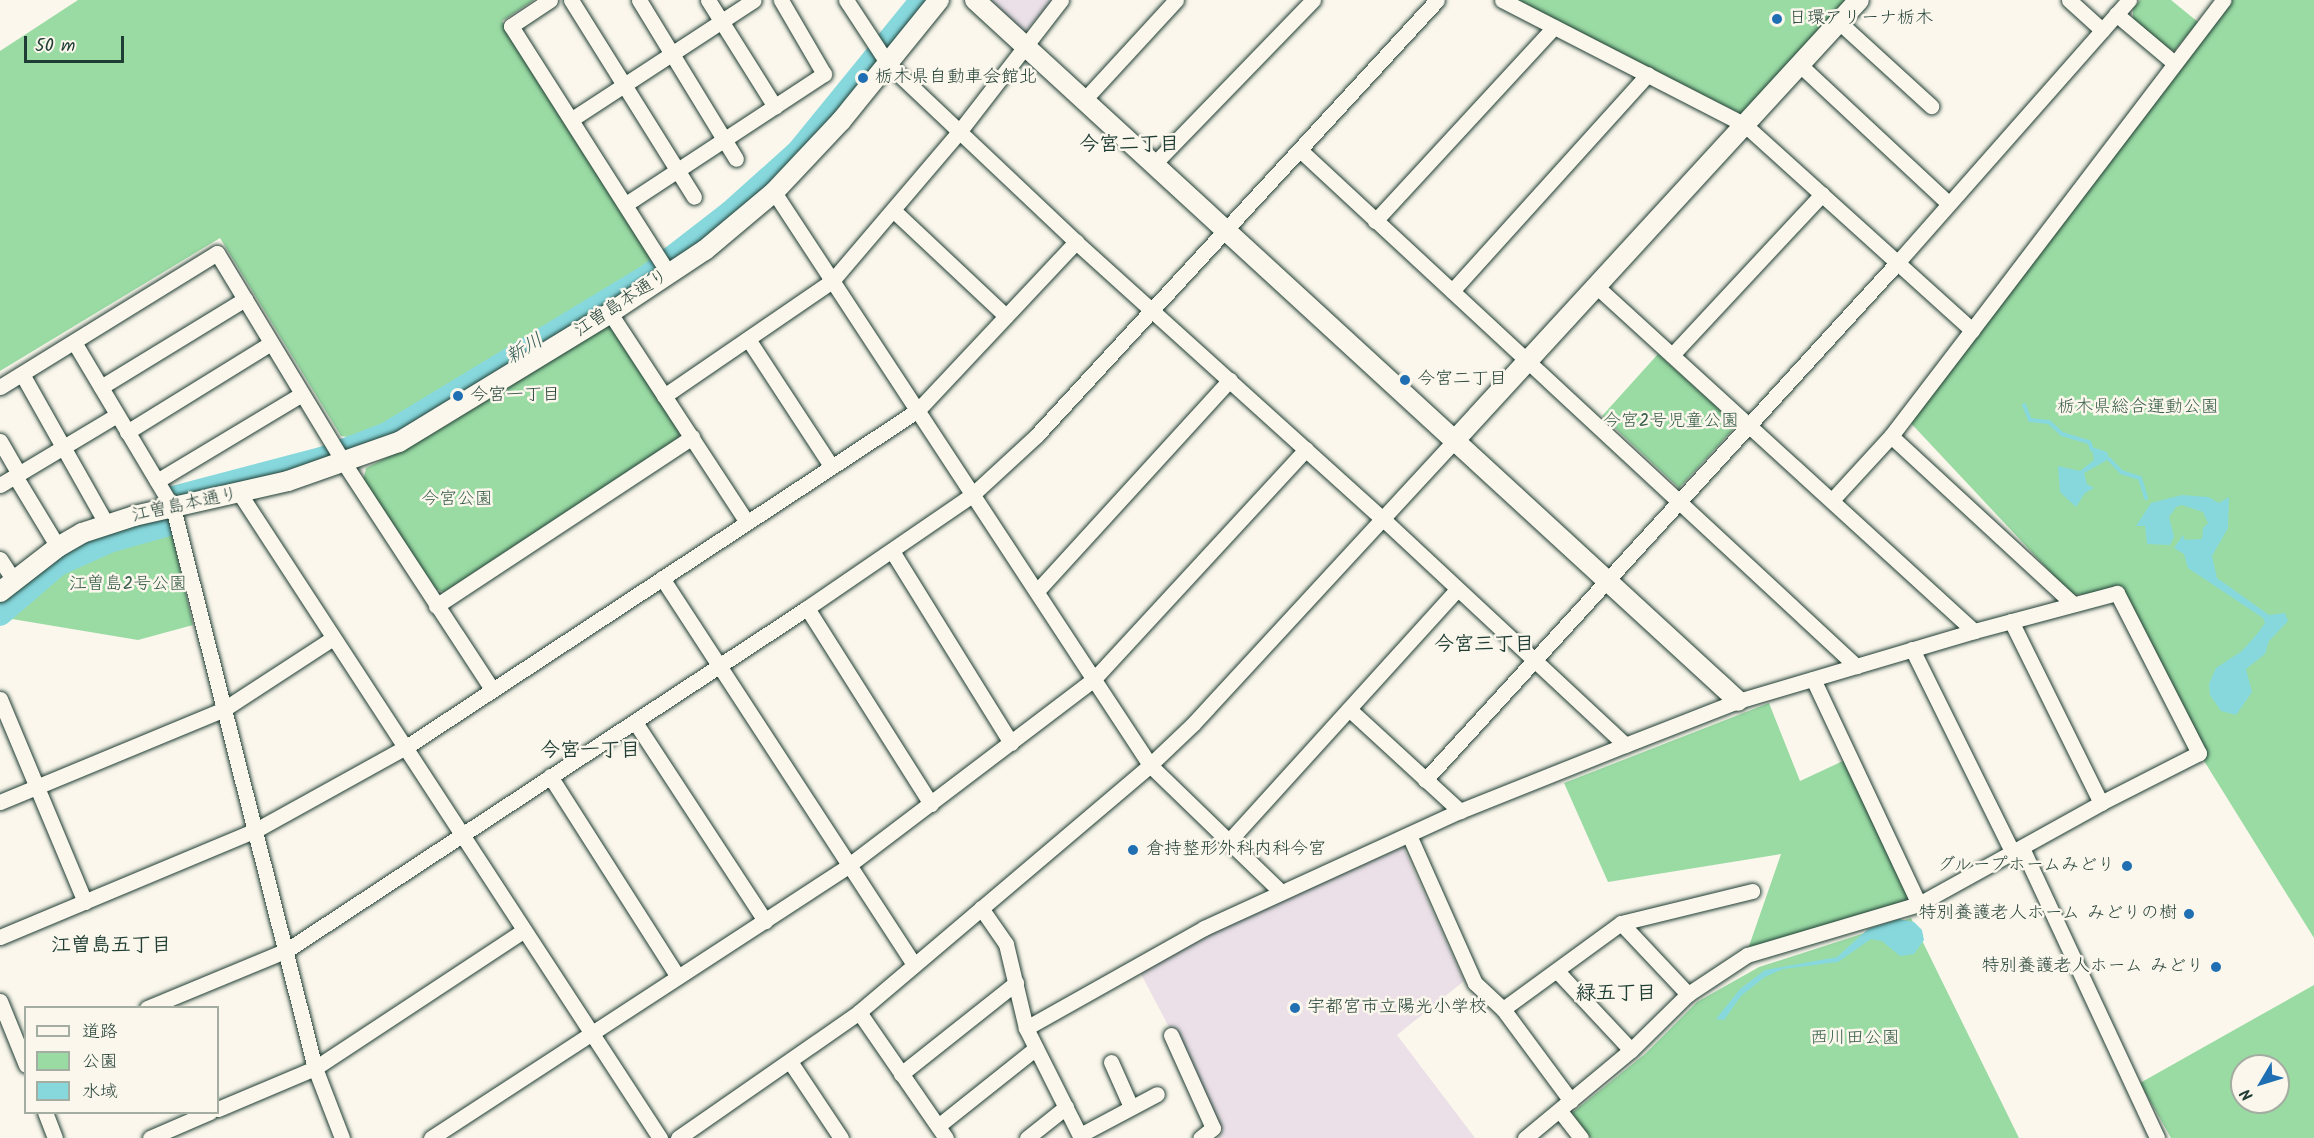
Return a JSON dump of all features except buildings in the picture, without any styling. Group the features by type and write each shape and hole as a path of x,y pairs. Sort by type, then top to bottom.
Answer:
{"street":[{"path":"550,0 511,26 669,274"},
{"path":"571,0 694,197"},
{"path":"639,0 736,159"},
{"path":"708,0 775,106"},
{"path":"572,119 754,0"},
{"path":"626,204 824,74 781,0"},
{"path":"846,0 888,64 959,132 1076,242 1383,519 1456,591 1624,745"},
{"name":"江曽島本通り","path":"7,586 58,547 107,525 240,494 344,463 412,434 610,313 705,250 774,192 809,158 939,0"},
{"path":"975,0 1738,701"},
{"path":"664,396 832,281 959,132 1061,0"},
{"path":"1084,100 1176,0"},
{"path":"1154,165 1313,0"},
{"path":"152,1006 287,950 461,833 719,667 972,495 1036,436 1437,0"},
{"path":"1502,0 1745,125 1972,330"},
{"path":"678,1138 791,1063 859,1012 1150,765 1193,724 1859,0"},
{"path":"2068,0 2102,30"},
{"path":"1425,780 1606,579 1897,263 2129,0"},
{"path":"1833,499 1891,436 2173,62 2223,0"},
{"path":"2116,14 2173,62"},
{"path":"1839,22 1931,106"},
{"path":"1375,221 1554,27"},
{"path":"1800,65 1948,203"},
{"path":"1452,291 1648,74"},
{"path":"1300,150 1856,666"},
{"path":"774,192 1150,765 1281,892"},
{"path":"1672,355 1822,194"},
{"path":"893,210 1006,316"},
{"path":"0,937 256,830 406,747 918,410 1076,242"},
{"path":"0,387 217,254 344,463 492,689"},
{"path":"1596,286 1833,499 1974,631"},
{"path":"101,387 245,299"},
{"path":"610,313 747,522"},
{"path":"748,339 831,466"},
{"path":"74,342 173,508 287,950 315,1068 342,1138"},
{"path":"127,432 271,342"},
{"path":"22,374 107,525"},
{"path":"1037,591 1230,380"},
{"path":"157,481 302,394"},
{"path":"0,485 117,414"},
{"path":"1891,436 2072,603"},
{"path":"436,606 692,437"},
{"path":"0,441 58,547"},
{"path":"431,1138 849,865 1093,680 1306,449"},
{"path":"240,494 660,1138"},
{"path":"892,551 1011,743"},
{"path":"0,559 7,586"},
{"path":"662,578 914,964"},
{"path":"1229,841 1456,591"},
{"path":"1026,1028 1204,928 1460,812 1624,745 1738,701 2072,603 2117,593 2199,753 2101,803 1919,904 1747,955 1688,994 1631,1050 1525,1138"},
{"path":"807,608 931,804"},
{"path":"2011,621 2101,803"},
{"path":"0,802 224,709 333,638"},
{"path":"1912,649 2018,851 2157,1138"},
{"path":"1813,679 1919,904"},
{"path":"0,699 34,787 85,902"},
{"path":"1349,709 1460,812"},
{"path":"635,722 765,921"},
{"path":"550,776 678,976"},
{"path":"1409,835 1474,983 1503,1009 1566,1106 1581,1138"},
{"path":"1503,1009 1621,922 1752,891"},
{"path":"981,908 1006,944 1026,1028 1081,1137 1157,1094"},
{"path":"1621,922 1688,994"},
{"path":"219,1109 315,1068 524,931"},
{"path":"1557,971 1631,1050"},
{"path":"901,1074 1016,983"},
{"path":"0,1001 24,1058"},
{"path":"859,1012 942,1132 1036,1048"},
{"path":"1171,1035 1213,1128 1200,1138"},
{"path":"1111,1062 1131,1107"},
{"path":"791,1063 841,1138"},
{"path":"1027,1138 1066,1107"},
{"path":"45,1114 55,1138"},
{"path":"150,1138 208,1114"}],"shaded area":[{"path":"988,0 1051,0 1052,1 1024,33"},
{"name":"宇都宮市立陽光小学校","path":"1403,847 1464,981 1397,1035 1475,1138 1218,1138 1223,1130 1140,972 1236,921"}],"green space":[{"path":"78,0 534,0 502,21 653,255 652,265 361,439 341,436 220,238 0,371 0,51"},
{"path":"1515,0 1847,0 1743,115"},
{"path":"2140,0 2171,0 2198,22 2175,50 2170,50 2133,20 2133,9"},
{"name":"栃木県総合運動公園","path":"2230,0 2314,0 2314,938 2196,748 2119,597 2071,594 1906,418"},
{"name":"今宮公園","path":"609,325 680,430 678,439 444,592 431,588 363,481 366,468 429,436"},
{"name":"今宮2号児童公園","path":"1658,354 1737,425 1679,488 1602,416"},
{"name":"江曽島2号公園","path":"169,521 193,625 138,640 0,617 0,604 62,555 103,536"},
{"path":"1769,703 1800,781 1845,760 1908,891 1906,901 1748,949 1781,854 1608,882 1564,783"},
{"name":"西川田公園","path":"1911,918 2019,1138 1591,1138 1572,1113 1645,1054 1697,1002 1759,967"},
{"path":"2314,985 2314,1138 2171,1138 2140,1083"}],"water":[{"path":"2092,449 2107,452 2109,459 2084,473 2087,484 2094,488 2085,493 2076,507 2060,492 2058,466 2080,471 2094,460"},
{"path":"2182,495 2208,497 2219,503 2229,497 2228,528 2212,556 2217,578 2269,615 2285,613 2288,621 2269,641 2265,654 2246,669 2252,692 2236,715 2221,711 2210,695 2209,684 2216,668 2242,651 2257,634 2265,623 2263,618 2188,568 2184,554 2174,548 2183,535 2185,540 2202,539 2203,528 2208,523 2203,512 2182,505 2176,507 2169,517 2174,537 2170,545 2147,544 2145,526 2136,526 2151,503"},
{"path":"135,528 137,534 105,542 62,563 0,613 2,603 61,556 95,539"},
{"path":"1899,919 1914,922 1922,930 1924,940 1914,954 1900,956 1882,941 1871,939 1838,962 1783,969 1765,977 1741,996 1724,1020 1716,1019 1740,989 1765,970 1837,957 1868,929"}],"waterway":[{"name":"新川","path":"0,614 58,564 109,541 165,525 169,499 322,459 387,434 651,274 730,213 798,152 922,0"},
{"path":"2024,405 2030,420 2049,422 2062,434 2089,442 2092,449"},
{"path":"2109,459 2121,472 2140,478 2146,498"}],"place":[{"name":"日環アリーナ栃木","path":"1777,19"},
{"name":"栃木県自動車会館北","path":"863,78"},
{"name":"今宮二丁目","path":"1405,380"},
{"name":"今宮一丁目","path":"458,396"},
{"name":"倉持整形外科内科今宮","path":"1133,850"},
{"name":"グループホームみどり","path":"2127,866"},
{"name":"特別養護老人ホーム みどりの樹","path":"2189,914"},
{"name":"特別養護老人ホーム みどり","path":"2216,967"},
{"name":"宇都宮市立陽光小学校","path":"1295,1008"}],"district":[{"name":"今宮二丁目","path":"1129,145"},
{"name":"今宮三丁目","path":"1484,645"},
{"name":"今宮一丁目","path":"590,751"},
{"name":"江曽島五丁目","path":"111,946"},
{"name":"緑五丁目","path":"1616,994"}]}
